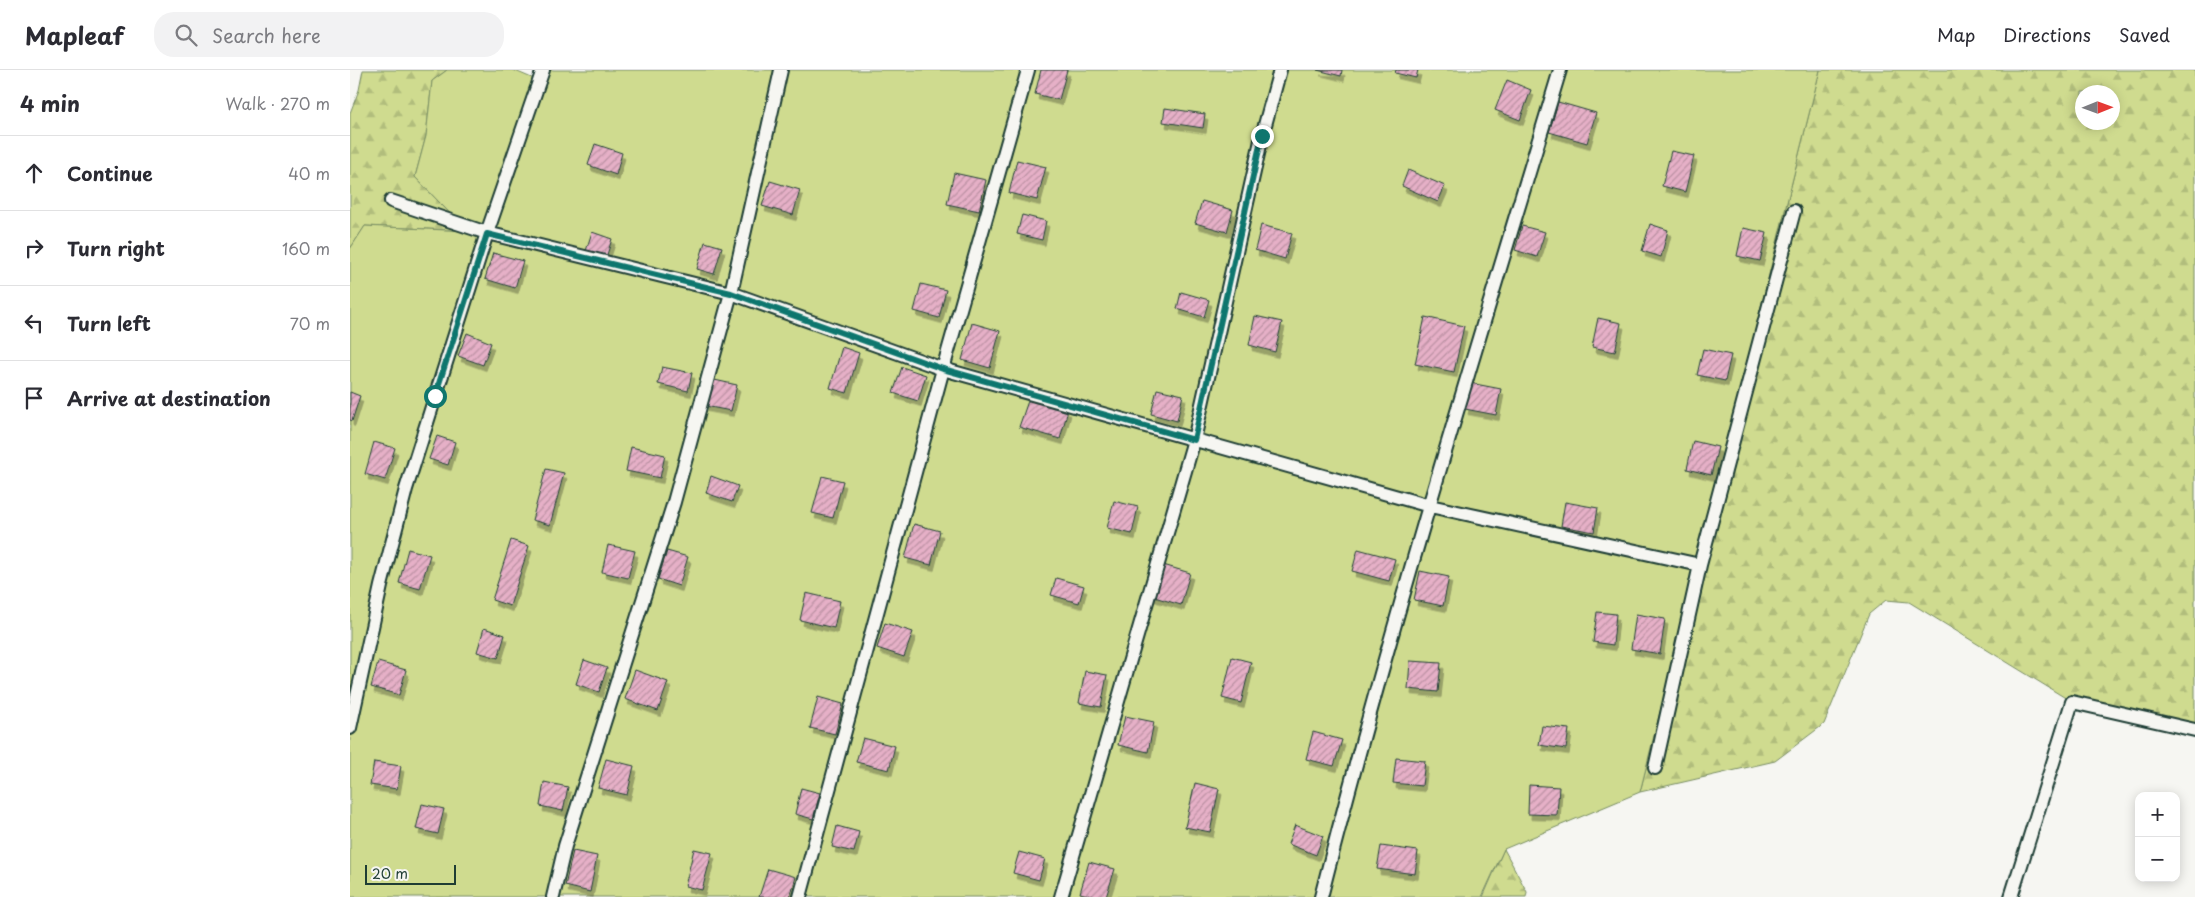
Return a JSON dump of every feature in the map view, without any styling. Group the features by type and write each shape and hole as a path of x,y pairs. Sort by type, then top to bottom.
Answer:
{"lane":[{"path":"350,728 406,489 487,234 543,70"},
{"path":"553,897 565,846 674,502 731,293 781,70"},
{"path":"800,897 943,369 1028,70"},
{"path":"1061,897 1194,440 1262,136 1280,70"},
{"path":"1321,897 1349,786 1560,70"},
{"path":"392,201 487,234 731,293 943,369 1430,506 1700,565"},
{"path":"1655,768 1700,565 1794,211"},
{"path":"2011,897 2072,702 2195,730"}],"green space":[{"path":"363,70 447,70 432,81 426,136 415,177 467,231 365,226 350,249 350,113 359,90"},
{"path":"447,70 513,70 541,82 533,70 1820,70 1640,792 1504,849 1482,897 350,897 350,249 365,226 467,231 415,177 426,136 432,81"},
{"path":"1820,70 2195,70 2195,730 2072,702 1909,602 1886,600 1869,614 1824,724 1775,761 1640,792"},
{"path":"1504,849 1527,892 1526,897 1483,897"}],"building":[{"path":"1041,70 1067,70 1059,100 1035,94"},
{"path":"1317,70 1342,70 1341,76"},
{"path":"1396,70 1418,70 1416,78 1395,73"},
{"path":"1507,80 1531,90 1520,120 1495,110"},
{"path":"1558,102 1596,113 1587,143 1549,132"},
{"path":"1165,108 1205,114 1203,128 1163,122"},
{"path":"595,144 622,153 616,175 588,165"},
{"path":"1671,151 1694,156 1685,192 1662,186"},
{"path":"1017,160 1046,167 1037,200 1009,193"},
{"path":"1408,170 1445,186 1438,202 1402,186"},
{"path":"954,173 986,180 979,211 947,204"},
{"path":"770,181 800,190 793,215 762,206"},
{"path":"1202,201 1233,210 1227,232 1195,223"},
{"path":"1022,215 1046,221 1042,240 1017,234"},
{"path":"1650,224 1668,230 1661,257 1642,251"},
{"path":"1261,225 1292,233 1285,259 1255,250"},
{"path":"1522,226 1545,232 1537,257 1515,250"},
{"path":"1743,228 1767,233 1760,261 1737,256"},
{"path":"592,232 612,239 605,261 585,254"},
{"path":"705,242 722,247 714,274 697,269"},
{"path":"493,253 523,261 515,288 485,279"},
{"path":"921,284 946,290 939,318 914,311"},
{"path":"1181,292 1209,300 1204,317 1177,309"},
{"path":"1255,316 1282,322 1275,352 1249,345"},
{"path":"1425,317 1464,326 1454,372 1415,364"},
{"path":"1598,318 1621,323 1615,352 1592,347"},
{"path":"972,323 1000,331 990,368 962,360"},
{"path":"467,333 491,343 483,365 458,356"},
{"path":"842,347 859,353 847,393 830,388"},
{"path":"1703,349 1731,355 1725,381 1697,375"},
{"path":"662,367 692,373 688,391 658,384"},
{"path":"902,367 926,375 918,401 893,393"},
{"path":"710,379 737,385 731,411 705,406"},
{"path":"1470,383 1501,389 1496,415 1465,409"},
{"path":"1157,389 1183,395 1177,421 1151,414"},
{"path":"350,392 360,396 352,421 350,420"},
{"path":"1029,398 1068,410 1060,439 1019,427"},
{"path":"437,436 455,442 448,465 429,459"},
{"path":"1693,441 1718,447 1711,475 1687,469"},
{"path":"374,442 395,448 385,480 365,474"},
{"path":"631,447 665,455 660,478 626,471"},
{"path":"546,469 564,473 550,525 532,520"},
{"path":"711,476 738,486 732,502 706,493"},
{"path":"822,476 843,481 833,518 812,513"},
{"path":"1114,501 1138,507 1132,534 1107,528"},
{"path":"1565,502 1598,508 1594,532 1561,526"},
{"path":"914,524 940,531 931,565 905,558"},
{"path":"511,540 529,546 510,606 492,600"},
{"path":"608,545 635,551 628,578 602,572"},
{"path":"408,549 430,555 420,589 399,583"},
{"path":"1358,549 1395,559 1389,581 1352,571"},
{"path":"667,551 688,557 679,586 658,579"},
{"path":"1160,564 1190,573 1181,605 1151,596"},
{"path":"1420,571 1449,577 1443,606 1414,600"},
{"path":"1056,578 1084,586 1079,603 1051,595"},
{"path":"806,593 840,601 834,628 800,620"},
{"path":"1597,612 1616,614 1613,645 1593,642"},
{"path":"1636,614 1665,619 1660,654 1631,649"},
{"path":"885,623 913,632 904,657 877,648"},
{"path":"484,628 505,635 498,658 477,652"},
{"path":"1232,657 1251,662 1241,703 1222,698"},
{"path":"584,660 607,668 599,692 576,684"},
{"path":"1410,661 1441,663 1438,692 1408,689"},
{"path":"378,662 406,670 399,695 371,687"},
{"path":"635,670 668,682 658,711 625,699"},
{"path":"1085,671 1107,675 1101,707 1079,703"},
{"path":"818,697 843,704 835,734 810,728"},
{"path":"1125,716 1154,722 1148,752 1118,745"},
{"path":"1542,726 1569,729 1566,749 1539,745"},
{"path":"1313,732 1342,740 1334,766 1306,759"},
{"path":"863,738 895,746 889,770 856,762"},
{"path":"1396,758 1425,761 1422,786 1393,783"},
{"path":"606,759 634,766 627,795 598,788"},
{"path":"374,762 401,766 397,789 370,785"},
{"path":"544,782 568,787 563,811 540,806"},
{"path":"1195,783 1219,789 1210,832 1185,827"},
{"path":"1529,785 1559,787 1557,815 1528,814"},
{"path":"801,788 820,793 813,819 795,814"},
{"path":"422,804 444,809 438,834 416,829"},
{"path":"1295,825 1323,836 1316,855 1288,844"},
{"path":"837,826 859,832 854,852 832,847"},
{"path":"1381,846 1418,851 1415,874 1377,869"},
{"path":"694,849 712,853 702,890 685,886"},
{"path":"573,851 597,856 590,892 565,886"},
{"path":"1019,852 1045,859 1039,880 1013,873"},
{"path":"1089,862 1115,869 1106,897 1096,897 1080,893"},
{"path":"768,869 796,877 790,897 759,897"}],"route":[{"path":"435,396 487,234 731,293 943,369 1194,440 1262,136"}]}
